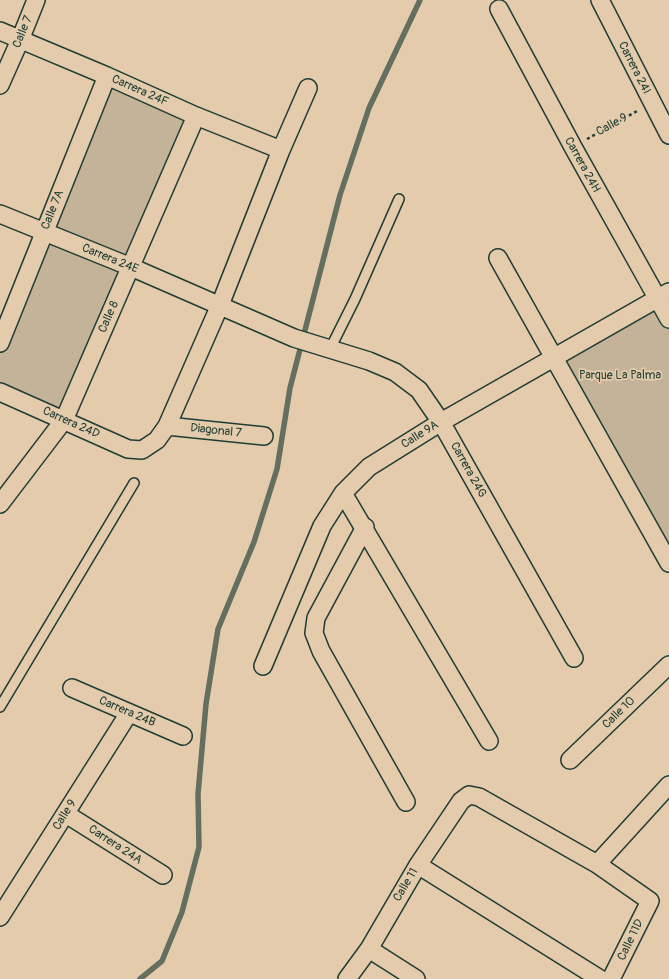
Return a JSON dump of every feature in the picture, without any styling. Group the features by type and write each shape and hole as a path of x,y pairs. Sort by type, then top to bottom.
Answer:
{"street":[{"name":"Calle 7","path":"0,85 36,0"},
{"name":"Carrera 24I","path":"600,0 651,103 669,135"},
{"name":"Carrera 24H","path":"498,9 573,147 663,295 669,319"},
{"name":"Carrera 24F","path":"0,31 107,76 196,116 281,150"},
{"name":"Calle 7A","path":"0,343 107,76"},
{"path":"167,426 220,305 281,150 308,88"},
{"name":"Calle 8","path":"0,504 64,420 196,116"},
{"name":"Carrera 24E","path":"0,214 220,305"},
{"path":"498,258 669,563"},
{"name":"Calle 9A","path":"263,666 322,526 343,492 369,467 441,422 663,295"},
{"name":"Carrera 24G","path":"220,305 294,338 369,361 395,372 419,390 441,422 574,658"},
{"name":"Carrera 24D","path":"0,392 128,449 142,450 157,440 167,426"},
{"name":"Diagonal 7","path":"167,426 264,436"},
{"path":"343,492 365,527 489,741"},
{"path":"365,527 316,618 314,633 321,651 406,802"},
{"name":"Calle 10","path":"570,760 669,666"},
{"name":"Carrera 24B","path":"72,688 183,736"},
{"name":"Calle 9","path":"0,917 129,713"},
{"path":"596,864 669,785"},
{"name":"Calle 11","path":"347,979 369,949 418,865 461,800 469,795 479,797 596,864"},
{"name":"Carrera 24A","path":"66,814 163,875"},
{"name":"Calle 11D","path":"596,864 650,901 611,979"},
{"path":"418,865 600,979"},
{"path":"369,949 416,979"}],"lane":[{"path":"330,349 355,299 400,199"},
{"path":"0,708 134,483"}],"path":[{"name":"Calle 9","path":"573,147 651,103"}],"green space":[{"path":"107,76 196,116 64,420 0,392 0,343"},
{"name":"Parque La Palma","path":"657,298 669,319 669,563 554,358"}],"waterway":[{"path":"140,979 162,961 182,912 199,847 198,794 206,704 218,629 254,542 277,469 290,388 340,195 369,108 420,0"}]}
